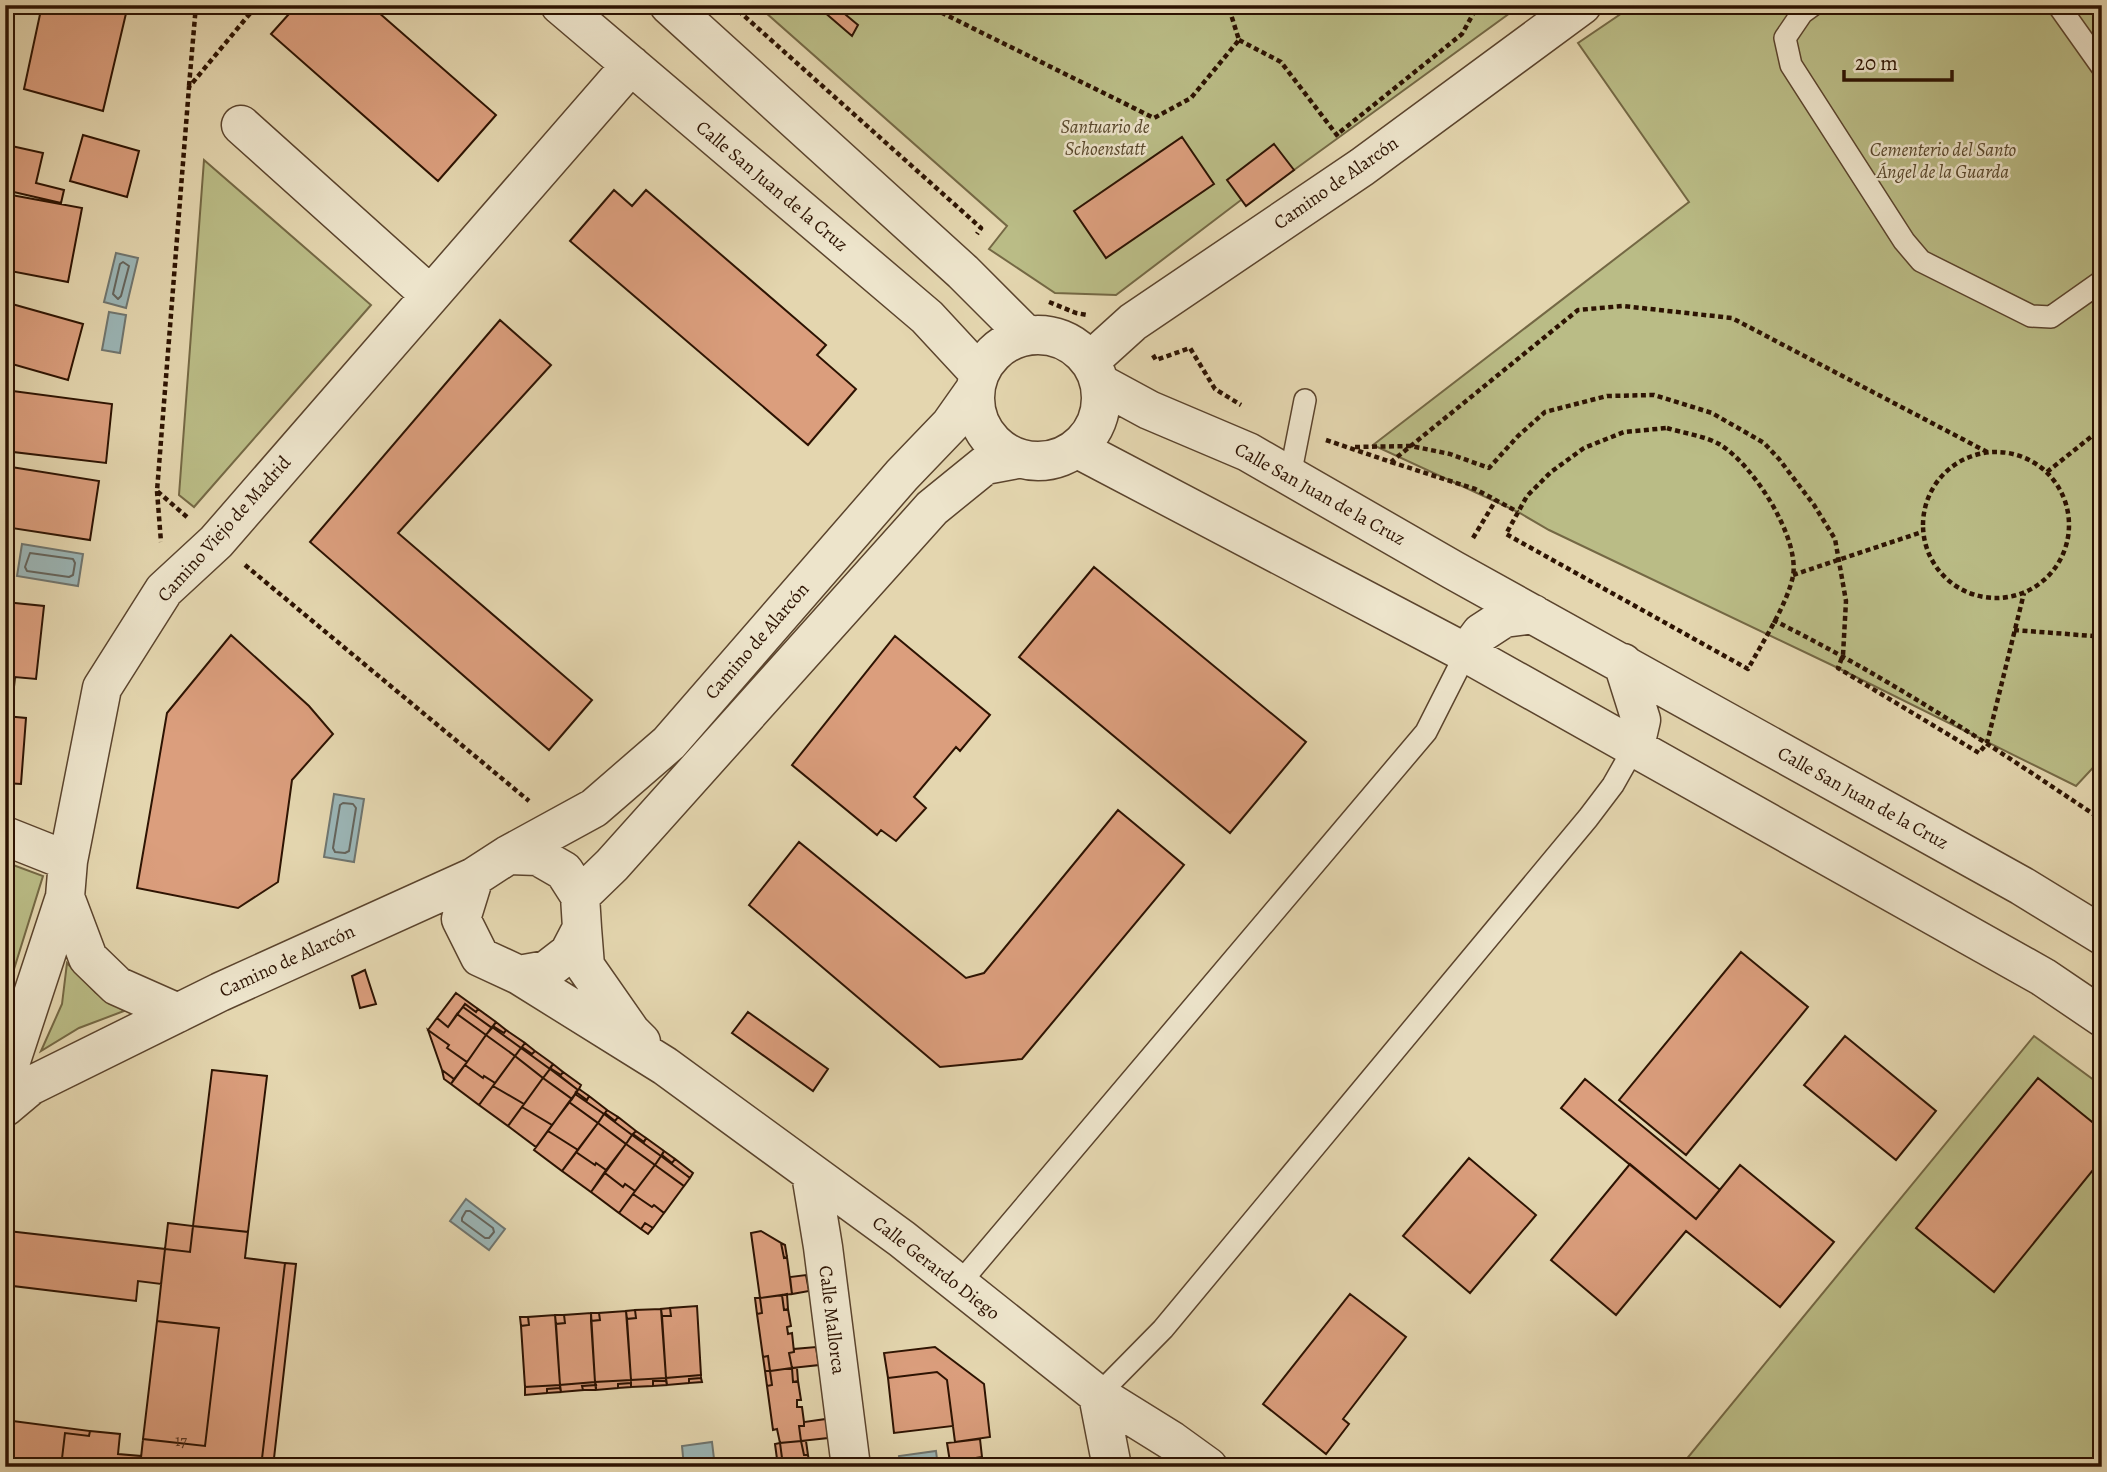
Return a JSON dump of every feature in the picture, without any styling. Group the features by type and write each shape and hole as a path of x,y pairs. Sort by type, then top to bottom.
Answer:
{"street":[{"name":"Calle San Juan de la Cruz","path":"560,5 927,317 976,382"},
{"path":"669,5 963,272 1025,334"},
{"name":"Camino de Alarcón","path":"1096,372 1133,322 1362,167 1582,5"},
{"name":"Camino Viejo de Madrid","path":"5,1079 66,879 102,688 164,590 216,542 631,65"},
{"path":"241,125 429,295"},
{"path":"581,912 564,871 538,856 508,855 474,877 461,919 480,957 519,975 547,970 569,953 581,912 612,865 932,508 985,465 1017,459 1049,462 1077,449 1100,420 1096,372 1062,337 1025,334 997,348 976,382 984,433 1017,459"},
{"name":"Calle San Juan de la Cruz","path":"1096,372 1149,410 1248,452 2022,886 2102,934"},
{"name":"Camino de Alarcón","path":"508,855 594,808 669,743 894,485 950,425 976,382"},
{"path":"1077,449 1466,653 1635,746 2043,977 2102,1017"},
{"path":"1466,653 1481,633 1504,618 1533,614"},
{"path":"1623,663 1641,720 1635,746"},
{"path":"5,836 66,879 89,958 117,986 178,1013"},
{"name":"Camino de Alarcón","path":"5,1107 30,1086 178,1013 474,877"},
{"name":"Calle Gerardo Diego","path":"581,912 585,966 631,1032 665,1066"},
{"name":"Calle Gerardo Diego","path":"519,975 665,1066 959,1284 1098,1395 1208,1467"},
{"name":"Calle Mallorca","path":"811,1174 851,1467"},
{"path":"1098,1395 1112,1467"}],"lane":[{"path":"1813,5 1802,13 1785,38 1791,65 1904,241 1921,261 2031,316 2051,317 2102,281"},
{"path":"2059,5 2102,67"},
{"path":"1290,476 1305,400"},
{"path":"959,1284 1426,732 1466,653"},
{"path":"1098,1395 1163,1329 1588,818 1614,785 1635,746"}],"path":[{"path":"189,86 196,5"},
{"path":"732,5 981,228 975,236"},
{"path":"926,5 1154,118 1191,98 1239,40"},
{"path":"1228,5 1239,40 1281,62 1337,135 1462,34 1478,5"},
{"path":"1042,299 1076,313 1133,322 1156,360 1190,348 1215,389"},
{"path":"1391,462 1578,310 1623,306 1732,318 1989,453"},
{"path":"1518,512 1475,489 1350,447 1410,446 1450,454 1489,468 1518,436 1545,412 1606,396 1654,395 1712,413 1764,443 1779,459 1835,539 1846,601 1843,655 1838,668 1979,753 1987,743 2024,593"},
{"path":"1667,428 1719,444 1748,470 1777,509 1790,542 1793,575 1780,610 1748,669 1506,534 1527,496 1551,471 1584,448 1624,432 1667,428"},
{"path":"2047,472 2102,428"},
{"path":"2001,452 2026,458 2047,472 2062,494 2068,518 2067,543 2056,566 2042,582 2024,593 2003,598 1982,597 1962,590 1944,577 1929,556 1922,532 1925,507 1935,483 1953,465 1976,454 2001,452"},
{"path":"1793,575 1922,532"},
{"path":"1773,620 1843,655 1987,743 2102,820"},
{"path":"2014,630 2093,636 2102,632"}],"green space":[{"name":"Santuario de Schoenstatt","path":"757,5 1521,5 1294,170 1241,200 1116,295 1055,293 989,249 1007,226"},
{"name":"Cementerio del Santo Ángel de la Guarda","path":"1634,5 2102,5 2102,758 2076,786 1838,668 1549,530 1518,512 1373,445 1689,202 1578,43"},
{"path":"204,160 371,305 194,507 179,495"},
{"path":"5,862 43,876 5,998"},
{"path":"67,963 96,993 124,1011 79,1028 41,1051 62,1004"},
{"path":"2034,1036 2102,1086 2102,1467 1680,1467"}],"water":[{"path":"116,253 138,258 126,308 104,302"},
{"path":"109,312 126,315 120,353 102,350"},
{"path":"22,544 83,554 78,586 17,576"},
{"path":"334,794 364,799 354,862 324,857"},
{"path":"466,1199 505,1229 489,1250 450,1221"},
{"path":"712,1442 715,1467 684,1467 682,1446"},
{"path":"936,1451 938,1467 900,1467 899,1456"}],"building":[{"path":"42,5 128,5 103,111 24,89"},
{"path":"297,5 370,5 496,115 438,181 271,34"},
{"path":"816,5 834,5 858,25 852,36"},
{"path":"83,135 139,151 127,197 70,181"},
{"path":"1182,137 1214,184 1106,258 1074,211"},
{"path":"1274,144 1294,170 1246,206 1227,180"},
{"path":"7,145 43,153 36,183 64,190 61,203 5,190"},
{"path":"614,190 632,206 646,190 826,345 817,355 856,389 808,445 570,241"},
{"path":"6,194 82,208 68,282 5,270"},
{"path":"12,304 83,324 68,380 5,362 5,329"},
{"path":"500,320 551,365 398,533 592,700 549,750 310,542"},
{"path":"5,390 112,404 106,463 5,451"},
{"path":"5,466 99,481 90,540 5,527"},
{"path":"1094,567 1306,742 1230,833 1019,657"},
{"path":"5,602 44,606 36,679 15,677 14,687 5,686"},
{"path":"231,635 309,706 333,734 292,780 278,882 238,908 137,888 167,713"},
{"path":"895,636 990,715 960,751 956,747 914,797 926,808 896,841 881,830 877,835 792,765"},
{"path":"5,716 26,718 21,784 5,783"},
{"path":"1118,810 1184,865 1022,1059 940,1067 749,905 799,842 966,978 984,973"},
{"path":"1741,952 1808,1007 1686,1155 1619,1100"},
{"path":"365,970 376,1004 360,1008 352,976"},
{"path":"456,993 478,1009 476,1012 465,1004 448,1027 437,1018"},
{"path":"465,1004 476,1012 478,1009 496,1022 492,1028 463,1007"},
{"path":"463,1007 492,1028 486,1035 457,1014"},
{"path":"748,1012 828,1069 813,1091 732,1033"},
{"path":"457,1014 486,1035 467,1062 428,1030 437,1018 448,1027"},
{"path":"496,1022 506,1030 504,1033 493,1026"},
{"path":"493,1026 504,1033 506,1030 525,1043 521,1048"},
{"path":"492,1027 521,1048 515,1056 486,1035"},
{"path":"428,1030 467,1062 454,1079 442,1070"},
{"path":"486,1035 515,1056 495,1083 465,1065"},
{"path":"1845,1036 1936,1111 1896,1160 1804,1085"},
{"path":"525,1043 535,1051 532,1054 522,1047"},
{"path":"521,1048 532,1054 535,1051 553,1064 550,1069"},
{"path":"521,1048 550,1069 543,1078 515,1056"},
{"path":"515,1056 543,1078 524,1104 493,1086"},
{"path":"553,1064 563,1072 561,1075 550,1068"},
{"path":"465,1065 495,1083 479,1105 451,1084"},
{"path":"550,1068 561,1075 563,1072 581,1085 579,1089 578,1090"},
{"path":"550,1069 578,1090 572,1099 543,1078"},
{"path":"212,1070 267,1076 248,1232 193,1226"},
{"path":"442,1070 454,1079 451,1084 444,1079"},
{"path":"543,1078 572,1099 552,1125 522,1107"},
{"path":"2038,1078 2102,1130 2102,1159 1994,1292 1916,1228"},
{"path":"1585,1079 1720,1190 1696,1219 1561,1108"},
{"path":"493,1086 524,1104 508,1126 479,1105"},
{"path":"579,1089 589,1096 587,1100 576,1092"},
{"path":"576,1092 587,1100 589,1096 607,1110 604,1114 575,1094"},
{"path":"575,1094 604,1114 598,1123 569,1102"},
{"path":"569,1102 598,1123 578,1150 548,1131"},
{"path":"522,1107 552,1125 536,1147 508,1126"},
{"path":"607,1110 618,1117 615,1121 605,1113"},
{"path":"605,1113 615,1121 618,1117 636,1131 632,1135"},
{"path":"604,1114 632,1135 626,1144 598,1123"},
{"path":"598,1123 626,1144 606,1170 576,1152"},
{"path":"548,1131 578,1150 562,1171 534,1150"},
{"path":"636,1131 646,1138 644,1142 633,1134"},
{"path":"632,1135 644,1142 646,1138 664,1151 661,1156"},
{"path":"632,1135 661,1156 655,1165 626,1144"},
{"path":"626,1144 655,1165 635,1191 625,1184 623,1187 605,1173"},
{"path":"664,1151 675,1159 672,1163 662,1155"},
{"path":"576,1152 606,1170 591,1192 562,1171"},
{"path":"661,1156 672,1163 675,1159 693,1173 690,1178"},
{"path":"661,1156 690,1178 684,1186 655,1165"},
{"path":"1469,1158 1536,1215 1470,1293 1403,1236"},
{"path":"1630,1164 1696,1219 1740,1165 1834,1242 1780,1307 1686,1231 1616,1315 1551,1260"},
{"path":"655,1165 684,1186 664,1213 633,1194"},
{"path":"605,1173 623,1187 625,1184 635,1191 619,1213 591,1192"},
{"path":"633,1194 664,1213 653,1228 645,1223 641,1229 619,1213"},
{"path":"168,1223 193,1226 190,1252 165,1249"},
{"path":"645,1223 653,1228 648,1234 641,1229"},
{"path":"193,1226 248,1232 245,1258 285,1263 261,1467 140,1467 143,1439 205,1446 219,1328 157,1321 165,1249 190,1252"},
{"path":"8,1231 165,1249 161,1284 138,1281 136,1301 5,1285"},
{"path":"761,1231 781,1243 784,1258 787,1257 792,1294 760,1298 751,1233"},
{"path":"781,1243 785,1245 787,1257 784,1258"},
{"path":"285,1263 296,1264 273,1467 261,1467"},
{"path":"806,1275 809,1291 792,1294 790,1277"},
{"path":"787,1294 788,1309 784,1310 782,1295"},
{"path":"1350,1294 1406,1337 1343,1419 1349,1424 1326,1454 1263,1404"},
{"path":"782,1295 784,1310 788,1309 791,1326 787,1327 788,1334 792,1333 794,1352 789,1353 792,1368 770,1371 768,1356 763,1357 757,1314 762,1313 760,1298"},
{"path":"755,1298 760,1298 762,1313 757,1314"},
{"path":"697,1306 701,1375 666,1378 662,1316 671,1316 670,1308"},
{"path":"670,1308 671,1316 662,1316 661,1309"},
{"path":"661,1309 666,1378 631,1380 627,1319 636,1318 635,1310"},
{"path":"635,1310 636,1318 627,1319 626,1311"},
{"path":"626,1311 631,1380 595,1382 591,1321 600,1320 599,1313"},
{"path":"591,1313 595,1382 560,1385 556,1324 565,1323 564,1315"},
{"path":"591,1313 599,1313 600,1320 591,1321"},
{"path":"555,1315 560,1385 525,1387 521,1326 529,1325 528,1317"},
{"path":"555,1315 564,1315 565,1323 556,1324"},
{"path":"520,1317 528,1317 529,1325 521,1326"},
{"path":"157,1321 219,1328 205,1446 143,1439"},
{"path":"816,1347 819,1365 792,1368 789,1353 794,1352 794,1349"},
{"path":"935,1347 984,1384 990,1437 955,1442 947,1380 937,1372 888,1378 884,1353"},
{"path":"768,1356 770,1371 765,1371 763,1357"},
{"path":"792,1368 793,1382 798,1381 801,1400 797,1400 797,1407 802,1407 804,1426 799,1426 801,1441 780,1443 777,1429 773,1430 767,1386 772,1385 770,1371"},
{"path":"792,1368 797,1368 798,1381 793,1382"},
{"path":"765,1371 770,1371 772,1385 767,1386"},
{"path":"937,1372 947,1380 953,1426 894,1433 888,1378"},
{"path":"701,1375 701,1378 689,1379 689,1383 667,1385 666,1378"},
{"path":"666,1378 666,1381 653,1381 653,1386 631,1387 631,1380"},
{"path":"701,1378 702,1382 689,1383 689,1379"},
{"path":"631,1380 631,1383 618,1384 618,1388 596,1390 595,1382"},
{"path":"653,1381 666,1381 667,1385 653,1386"},
{"path":"595,1382 596,1385 582,1386 583,1390 561,1392 560,1385"},
{"path":"631,1383 631,1387 618,1388 618,1384"},
{"path":"560,1385 560,1388 547,1389 547,1393 525,1395 525,1387"},
{"path":"596,1385 596,1390 583,1390 582,1386"},
{"path":"560,1388 561,1392 547,1393 547,1389"},
{"path":"826,1419 828,1438 801,1441 799,1426 804,1426 804,1422"},
{"path":"5,1420 90,1431 89,1436 65,1433 61,1467 5,1467"},
{"path":"90,1431 120,1434 118,1454 141,1456 140,1467 61,1467 65,1433 89,1436"},
{"path":"980,1439 982,1457 950,1462 947,1443"},
{"path":"801,1441 810,1467 778,1467 777,1459 782,1458 780,1443"},
{"path":"801,1441 806,1441 808,1455 804,1455"},
{"path":"780,1443 782,1458 777,1459 775,1444"}]}
